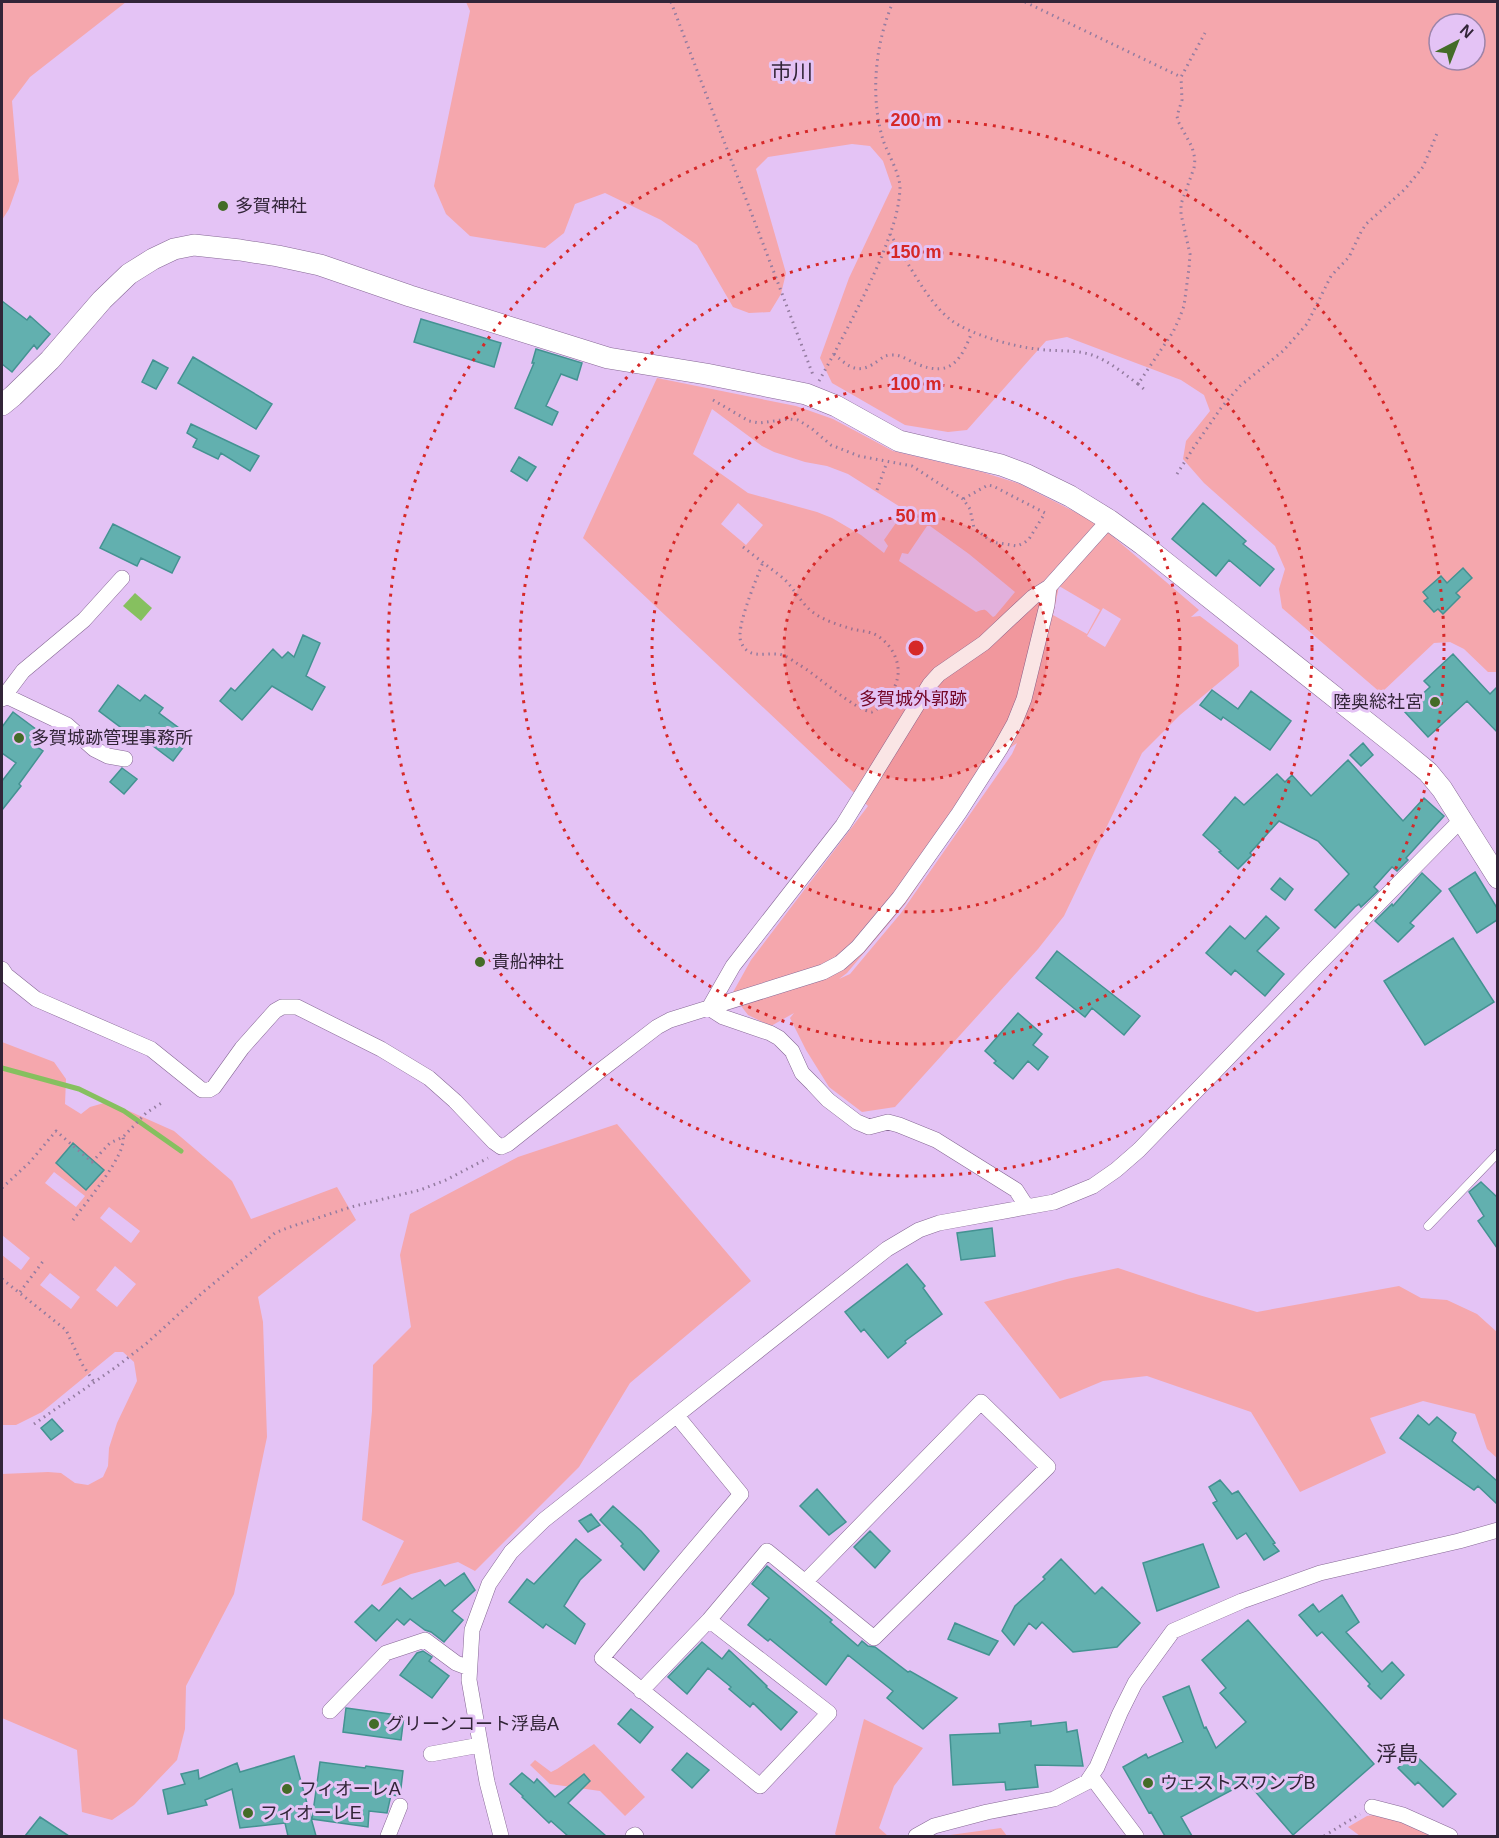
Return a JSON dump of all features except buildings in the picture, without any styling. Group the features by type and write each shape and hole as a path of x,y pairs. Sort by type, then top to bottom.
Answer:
{"street":[{"path":"2,405 50,360 102,300 129,274 174,249 194,245 278,256 320,265 410,296 608,358 806,394 836,406 899,441 1001,465 1025,474 1070,496 1109,520 1428,772 1442,789 1497,878"},
{"path":"709,1008 733,966 843,825 930,684 939,674 984,643 1033,597 1049,587 1109,520"},
{"path":"122,578 84,620 23,671 3,697 67,725 101,753 125,759"},
{"path":"2,969 6,975 36,999 151,1049 202,1090 214,1087 242,1048 275,1011 282,1007 297,1006 381,1049 429,1078 501,1147 508,1144 657,1027 679,1016 823,972 840,963 858,947 899,898 959,813 1014,724 1024,699 1047,605 1049,587"},
{"path":"501,1836 487,1782 469,1680 472,1630 489,1584 511,1552 571,1498 887,1249 919,1230 939,1223 1054,1202 1093,1186 1116,1170 1139,1150 1461,820"},
{"path":"709,1008 723,1017 779,1038 792,1051 802,1073 828,1100 857,1122 869,1128 888,1122 936,1140 1016,1190 1027,1207"},
{"path":"641,1691 709,1620 767,1551 805,1582 874,1638 1048,1467 981,1402 805,1582"},
{"path":"677,1416 741,1494 602,1658 760,1786 829,1713 709,1620"},
{"path":"916,1836 934,1826 987,1812 1054,1799 1088,1782 1135,1683 1173,1631 1242,1601 1320,1573 1497,1530"},
{"path":"330,1711 386,1653 425,1640 456,1664 470,1668"},
{"path":"430,1754 480,1745"},
{"path":"1091,1776 1136,1836"},
{"path":"388,1836 400,1806"},
{"path":"1372,1807 1403,1815 1450,1836"}],"lane":[{"path":"1428,1226 1497,1153"}],"path":[{"path":"671,2 817,386 875,272 896,220 900,184 883,140 878,118 876,75 882,32 893,2"},
{"path":"1025,2 1181,76"},
{"path":"1138,384 1173,332 1184,306 1190,254 1181,204 1195,159 1190,142 1177,116 1182,100 1181,76 1205,33"},
{"path":"1177,474 1200,437 1240,386 1283,351 1307,324 1332,276 1348,257 1366,224 1405,189 1423,167 1438,131"},
{"path":"890,234 940,311 957,324 972,332 1035,349 1066,350 1093,355 1111,364 1146,391"},
{"path":"834,354 848,365 862,370 886,355 893,354 929,368 942,369 951,367 959,359 966,349 972,332"},
{"path":"713,400 749,421 759,423 798,420 831,445 859,456 912,466 963,499 970,509 974,528 992,542 1017,546 1024,543 1029,539 1045,513 988,485 963,499"},
{"path":"877,490 887,462"},
{"path":"743,547 763,562 789,584 813,612 834,623 874,634 895,653 899,674 897,682 878,709 872,712 860,708 802,666 781,654 753,654 740,642 740,628 763,562"},
{"path":"2,1188 30,1162 56,1131 92,1162 110,1143 123,1137 146,1113 163,1102"},
{"path":"73,1220 118,1157 124,1142 123,1137"},
{"path":"34,1424 147,1343 202,1293 275,1233 351,1207 420,1190 477,1165 494,1155 501,1147"},
{"path":"20,1292 44,1260"},
{"path":"2,1279 66,1330 81,1364 94,1382"},
{"path":"1324,1836 1372,1807"}],"green space":[{"path":"2,2 126,2 30,77 12,101 19,181 9,209 2,220"},
{"path":"466,2 1497,2 1497,672 1488,672 1464,649 1450,642 1434,643 1381,693 1282,608 1279,589 1285,569 1275,546 1204,483 1183,459 1186,441 1210,411 1204,395 1181,380 1067,337 1046,341 967,430 948,432 905,425 832,383 820,358 849,278 892,187 883,161 870,146 852,144 768,157 756,169 786,273 781,294 770,312 749,313 733,307 697,245 661,220 605,193 575,204 564,233 545,248 470,236 446,214 434,186 470,11"},
{"name":"多賀城外郭跡","path":"657,378 796,406 833,419 893,451 982,472 1020,484 1097,523 1199,610 1191,617 1200,616 1238,645 1239,666 1180,715 1142,753 1064,916 1038,949 895,1107 862,1112 829,1087 806,1050 790,1018 794,1013 771,1026 748,1015 732,994 751,960 868,806 583,538","holes":["712,409 762,446 774,452 848,474 905,510 884,540 888,546 884,553 861,535 832,518 748,493 693,454","738,503 763,525 746,545 721,524","927,526 930,526 969,554 1015,592 995,616 993,617 985,610 976,612 899,561 902,553 908,554","1059,586 1100,610 1087,634 1053,615","1103,608 1121,619 1105,647 1087,636","1017,743 1012,754 901,913 850,974 839,979 847,973 906,903 1010,748"]},
{"path":"2,1042 54,1062 66,1079 65,1104 81,1114 90,1107 104,1103 120,1107 174,1131 232,1181 251,1219 337,1187 356,1220 258,1297 263,1322 267,1437 234,1594 186,1686 185,1729 177,1760 134,1805 112,1820 82,1812 77,1750 2,1718 2,1474 61,1473 75,1483 88,1485 103,1477 108,1466 109,1448 117,1423 137,1381 134,1362 123,1352 115,1352 42,1412 16,1425 2,1425 2,1255 21,1270 30,1258 2,1235","holes":["54,1172 85,1196 76,1207 45,1183","109,1207 140,1231 131,1243 100,1218","115,1266 136,1284 117,1307 96,1290","50,1273 80,1297 71,1309 40,1285"]},
{"path":"617,1124 751,1281 630,1383 579,1467 475,1571 458,1562 411,1574 381,1586 404,1541 362,1520 372,1411 373,1365 411,1327 400,1255 410,1214 518,1157"},
{"path":"1118,1268 1257,1312 1399,1286 1421,1298 1447,1300 1477,1314 1497,1332 1497,1458 1487,1449 1475,1414 1423,1401 1370,1418 1386,1453 1300,1492 1251,1412 1147,1376 1103,1381 1060,1399 984,1302 1067,1279"},
{"path":"864,1719 923,1748 894,1786 879,1828 888,1836 837,1836 835,1834"},
{"path":"594,1744 645,1797 625,1816 600,1791 550,1784 530,1765 535,1760 551,1772"},
{"path":"1380,1814 1440,1836 1360,1836 1348,1827 1367,1816"},
{"path":"1001,1828 1007,1836 947,1836 950,1835"}],"shaded area":[{"path":"135,593 152,608 141,621 123,606"}],"waterway":[{"path":"2,1068 79,1089 124,1111 181,1151"}],"place":[{"name":"多賀神社","path":"223,206"},
{"name":"陸奥総社宮","path":"1435,702"},
{"name":"多賀城跡管理事務所","path":"19,738"},
{"name":"貴船神社","path":"480,962"},
{"name":"グリーンコート浮島A","path":"374,1724"},
{"name":"ウェストスワンプB","path":"1148,1783"},
{"name":"フィオーレA","path":"287,1789"},
{"name":"フィオーレE","path":"248,1813"}],"district":[{"name":"市川","path":"792,71"},
{"name":"浮島","path":"1397,1753"}]}
